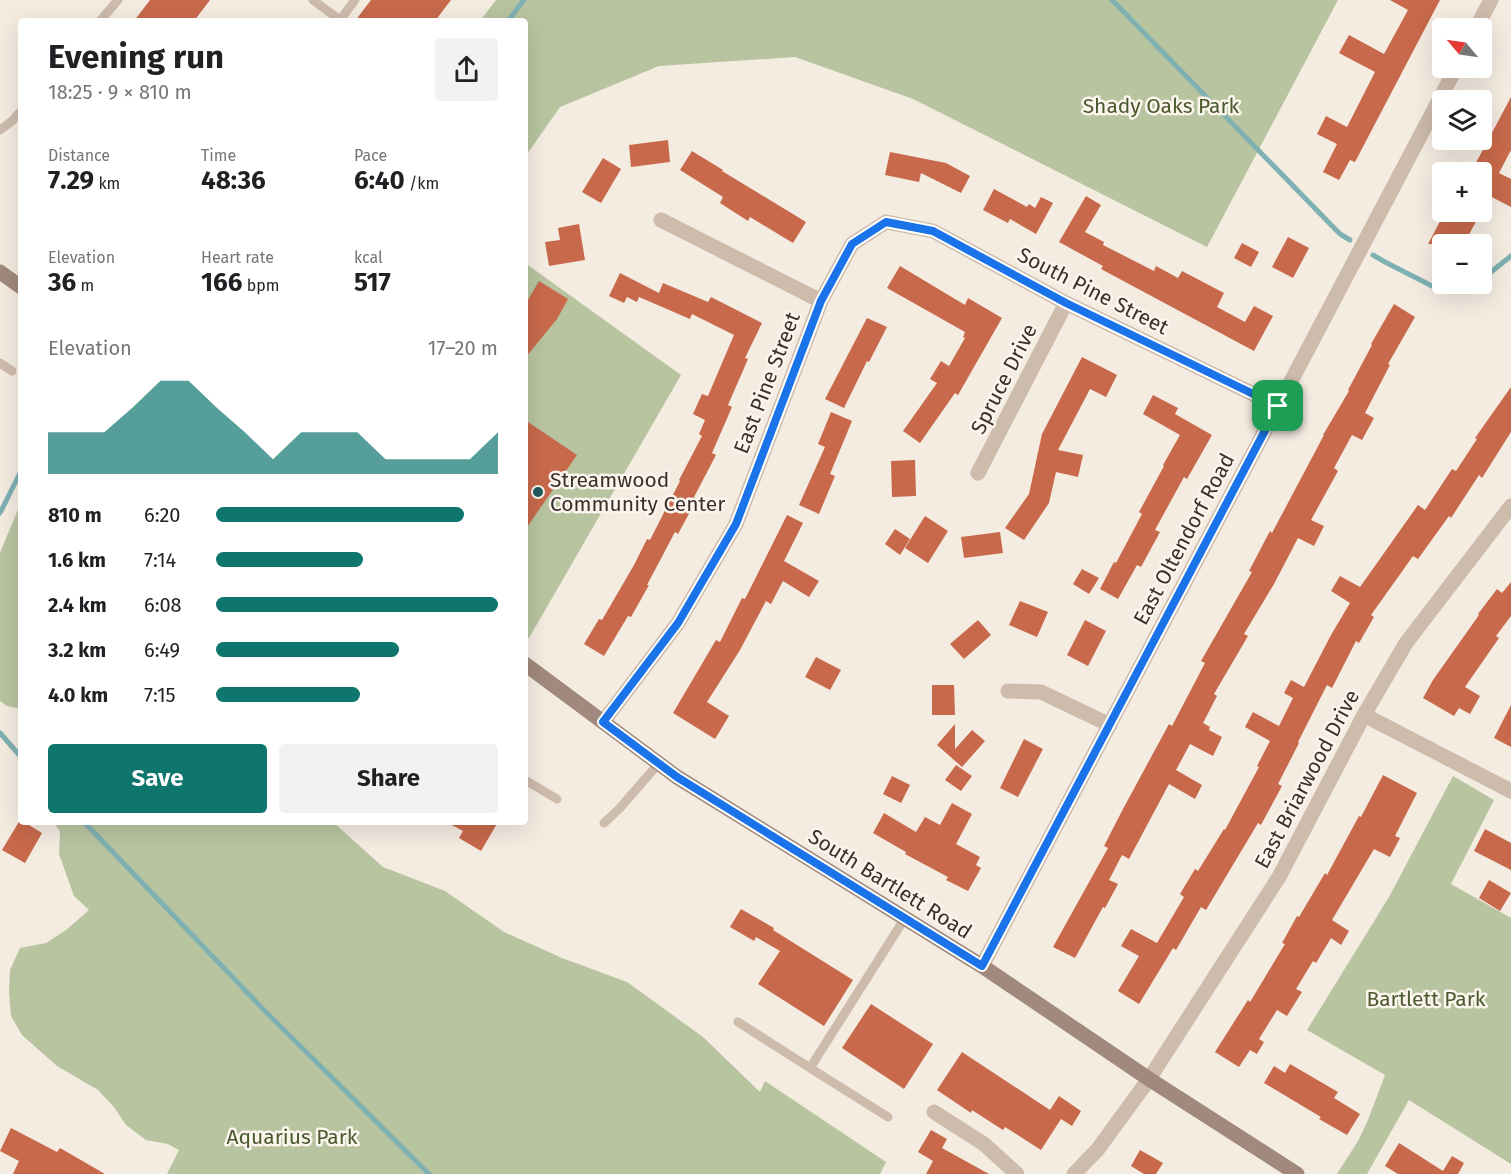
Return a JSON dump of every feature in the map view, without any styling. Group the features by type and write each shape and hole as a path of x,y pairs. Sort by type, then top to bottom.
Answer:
{"main road":[{"path":"1,274 18,285"},
{"name":"South Bartlett Road","path":"528,666 677,777 982,966 1149,1079 1297,1174"}],"street":[{"path":"1481,18 1491,0"},
{"name":"East Oltendorf Road","path":"982,966 1451,78"},
{"path":"661,220 821,301"},
{"name":"South Pine Street","path":"886,222 933,231 1066,303 1278,406"},
{"name":"East Pine Street","path":"603,722 678,623 736,524 821,301 852,244 886,222"},
{"name":"Spruce Drive","path":"978,473 1066,303"},
{"name":"East Briarwood Drive","path":"1074,1174 1098,1149 1149,1079 1279,877 1364,715 1406,643 1511,506"},
{"path":"1008,691 1041,692 1110,725"},
{"path":"1364,715 1511,791"},
{"path":"934,1112 984,1144 1017,1174"}],"lane":[{"path":"103,18 118,0"},
{"path":"313,0 337,18"},
{"path":"342,18 355,0"},
{"path":"0,130 18,114"},
{"path":"0,363 12,370"},
{"path":"604,824 659,763"},
{"path":"528,782 557,799"},
{"path":"810,1068 905,918"},
{"path":"738,1022 888,1117"}],"green space":[{"name":"Shady Oaks Park","path":"496,0 1338,0 1207,247 913,99 795,57 659,66 560,107 528,153 528,18 482,18"},
{"path":"528,265 681,375 528,637"},
{"path":"18,509 18,708 7,706 0,701 0,553"},
{"name":"Bartlett Park","path":"1453,776 1494,800 1451,884 1511,918 1511,1164 1409,1100 1367,1174 1337,1174 1358,1141 1385,1075 1307,1030 1389,897"},
{"name":"Aquarius Park","path":"56,825 336,825 383,867 445,891 504,932 562,958 627,982 703,1037 760,1092 765,1081 886,1162 880,1174 167,1174 179,1150 168,1144 146,1140 126,1125 114,1107 98,1090 57,1066 22,1035 11,1016 10,970 20,948 46,943 66,930 89,910 74,896 59,854 60,832"}],"building":[{"path":"150,0 210,0 196,18 136,18"},
{"path":"371,0 451,0 437,18 357,18"},
{"path":"1390,0 1440,0 1355,162 1350,160 1339,180 1323,172 1337,144 1317,134 1326,116 1347,127 1375,72 1339,53 1349,35 1384,54 1408,10"},
{"path":"1511,97 1511,150 1499,173 1511,179 1511,207 1492,197 1492,162 1476,162 1483,150 1492,150 1492,133"},
{"path":"668,140 670,162 631,167 629,145"},
{"path":"692,151 806,222 793,243 750,217 748,221 720,203 723,197 680,170"},
{"path":"890,152 946,163 970,176 961,193 921,173 919,182 885,175"},
{"path":"603,158 621,169 601,203 582,192"},
{"path":"994,189 1027,207 1029,204 1035,208 1041,197 1053,203 1036,234 1010,219 1008,223 983,210"},
{"path":"1086,196 1101,205 1085,232 1104,242 1103,245 1154,271 1156,266 1178,278 1182,271 1224,293 1217,307 1245,322 1254,306 1273,316 1254,351 1101,269 1103,266 1059,242"},
{"path":"1440,222 1476,222 1469,234 1433,234"},
{"path":"579,224 585,260 549,266 545,242 560,240 558,228"},
{"path":"1288,237 1309,248 1293,278 1272,267"},
{"path":"1242,243 1259,252 1251,267 1234,258"},
{"path":"900,266 965,305 968,298 1002,318 958,395 955,393 920,443 903,431 937,383 930,379 941,361 949,366 965,338 963,337 965,332 887,288"},
{"path":"620,273 659,293 663,283 708,302 711,297 762,323 745,358 748,359 728,405 732,407 712,453 716,455 694,497 697,499 678,534 675,532 631,617 628,616 604,656 584,644 599,619 602,620 647,539 650,540 702,436 699,434 705,420 693,414 702,394 708,396 734,335 692,314 690,319 639,297 637,302 627,297 624,303 609,296"},
{"path":"539,281 568,299 557,319 528,354 528,300"},
{"path":"1394,304 1415,317 1388,364 1390,365 1365,413 1374,418 1362,440 1352,435 1334,468 1338,471 1311,520 1324,526 1314,546 1298,538 1244,634 1248,636 1214,694 1217,696 1203,723 1210,727 1209,730 1222,737 1213,756 1190,744 1176,770 1202,785 1195,799 1169,784 1129,859 1122,855 1109,880 1118,884 1075,958 1053,947 1108,848 1104,846 1123,809 1169,724 1172,726 1205,663 1201,661 1252,572 1249,571 1270,531 1272,533"},
{"path":"867,318 887,327 844,408 825,399"},
{"path":"1082,357 1117,375 1106,397 1090,389 1058,450 1083,455 1078,477 1056,472 1049,503 1024,540 1005,528 1029,494 1042,434"},
{"path":"1511,387 1511,432 1482,478 1479,475 1451,518 1449,516 1418,559 1413,556 1371,615 1374,617 1359,643 1356,641 1332,688 1327,685 1278,784 1282,786 1261,825 1258,823 1206,910 1201,907 1176,950 1173,948 1139,1004 1118,991 1139,956 1121,946 1131,929 1157,943 1184,897 1180,894 1195,869 1198,871 1225,830 1259,767 1257,766 1270,741 1245,727 1253,712 1279,726 1293,698 1284,693 1291,680 1304,687 1350,603 1331,591 1340,576 1360,587 1418,505 1425,510 1452,469 1456,471 1477,439 1475,438"},
{"path":"1153,395 1178,408 1175,414 1212,435 1187,479 1184,477 1155,530 1160,532 1141,567 1137,565 1118,599 1100,589 1142,514 1139,512 1180,435 1143,414"},
{"path":"831,412 852,421 830,474 835,476 819,514 799,505 825,447 818,444"},
{"name":"Streamwood Community Center","path":"528,422 577,455 528,526"},
{"path":"915,460 916,496 892,497 891,461"},
{"path":"787,515 803,523 784,561 819,581 809,597 783,581 771,604 766,601 740,650 707,702 729,716 715,739 673,713 716,640 720,642 742,598 745,599"},
{"path":"925,516 948,531 928,563 905,548"},
{"path":"895,529 910,539 900,555 885,544"},
{"path":"1000,532 1003,553 964,558 961,537"},
{"path":"1082,569 1099,578 1089,594 1073,584"},
{"path":"1511,582 1511,616 1496,636 1499,638 1465,687 1480,696 1470,714 1459,708 1454,716 1423,698 1478,614 1497,589 1502,593"},
{"path":"1020,601 1048,612 1037,637 1009,625"},
{"path":"978,620 991,635 964,659 950,644"},
{"path":"1085,620 1106,631 1088,666 1067,655"},
{"path":"816,657 841,670 830,690 805,677"},
{"path":"932,685 954,685 955,715 932,715"},
{"path":"1511,705 1511,747 1494,738"},
{"path":"955,724 955,749 972,730 985,741 962,767 937,745"},
{"path":"1024,739 1043,749 1018,797 1000,788"},
{"path":"956,765 972,776 961,791 945,780"},
{"path":"1383,775 1417,793 1395,836 1400,838 1390,857 1374,849 1332,920 1349,931 1341,945 1331,938 1316,963 1313,961 1296,989 1302,992 1287,1016 1277,1010 1259,1039 1264,1042 1257,1054 1250,1050 1239,1067 1215,1052 1248,1000 1250,1002 1285,944 1282,943 1297,916 1299,917 1325,873 1327,875"},
{"path":"892,776 910,785 901,803 883,794"},
{"path":"952,803 972,814 956,844 980,857 976,865 981,868 968,891 946,880 948,877 905,854 906,852 873,833 884,813 916,832 925,817 940,825"},
{"path":"18,823 29,825 42,833 25,863 2,850"},
{"path":"452,825 496,825 481,851 459,838 463,831"},
{"path":"1485,829 1511,843 1511,870 1474,851"},
{"path":"1489,880 1511,893 1500,911 1479,898"},
{"path":"741,909 853,980 824,1026 758,984 780,951 756,937 754,941 730,927"},
{"path":"871,1004 933,1044 904,1089 842,1048"},
{"path":"962,1052 1050,1110 1059,1096 1081,1111 1072,1126 1061,1119 1041,1150 1005,1127 1003,1130 972,1110 971,1113 937,1090"},
{"path":"1290,1064 1338,1092 1334,1098 1360,1114 1347,1135 1264,1083 1274,1066 1285,1073"},
{"path":"11,1128 57,1152 60,1148 105,1174 13,1174 19,1161 0,1151"},
{"path":"931,1130 947,1139 942,1148 989,1174 926,1174 933,1161 918,1152"},
{"path":"1399,1143 1443,1171 1452,1156 1464,1163 1458,1174 1398,1174 1385,1166"},
{"path":"1140,1150 1163,1163 1156,1174 1144,1174 1131,1166"}],"waterway":[{"path":"510,18 524,0"},
{"path":"1112,0 1340,234 1350,240"},
{"path":"1373,255 1432,286"},
{"path":"1492,271 1511,256"},
{"path":"0,513 18,477"},
{"path":"0,733 18,754"},
{"path":"87,825 264,1010 429,1174"}],"place":[{"name":"Streamwood Community Center","path":"538,492"}],"route":[{"path":"886,222 933,231 1066,303 1278,406 982,966 677,777 603,722 678,623 736,524 821,301 852,244 886,222"}]}
